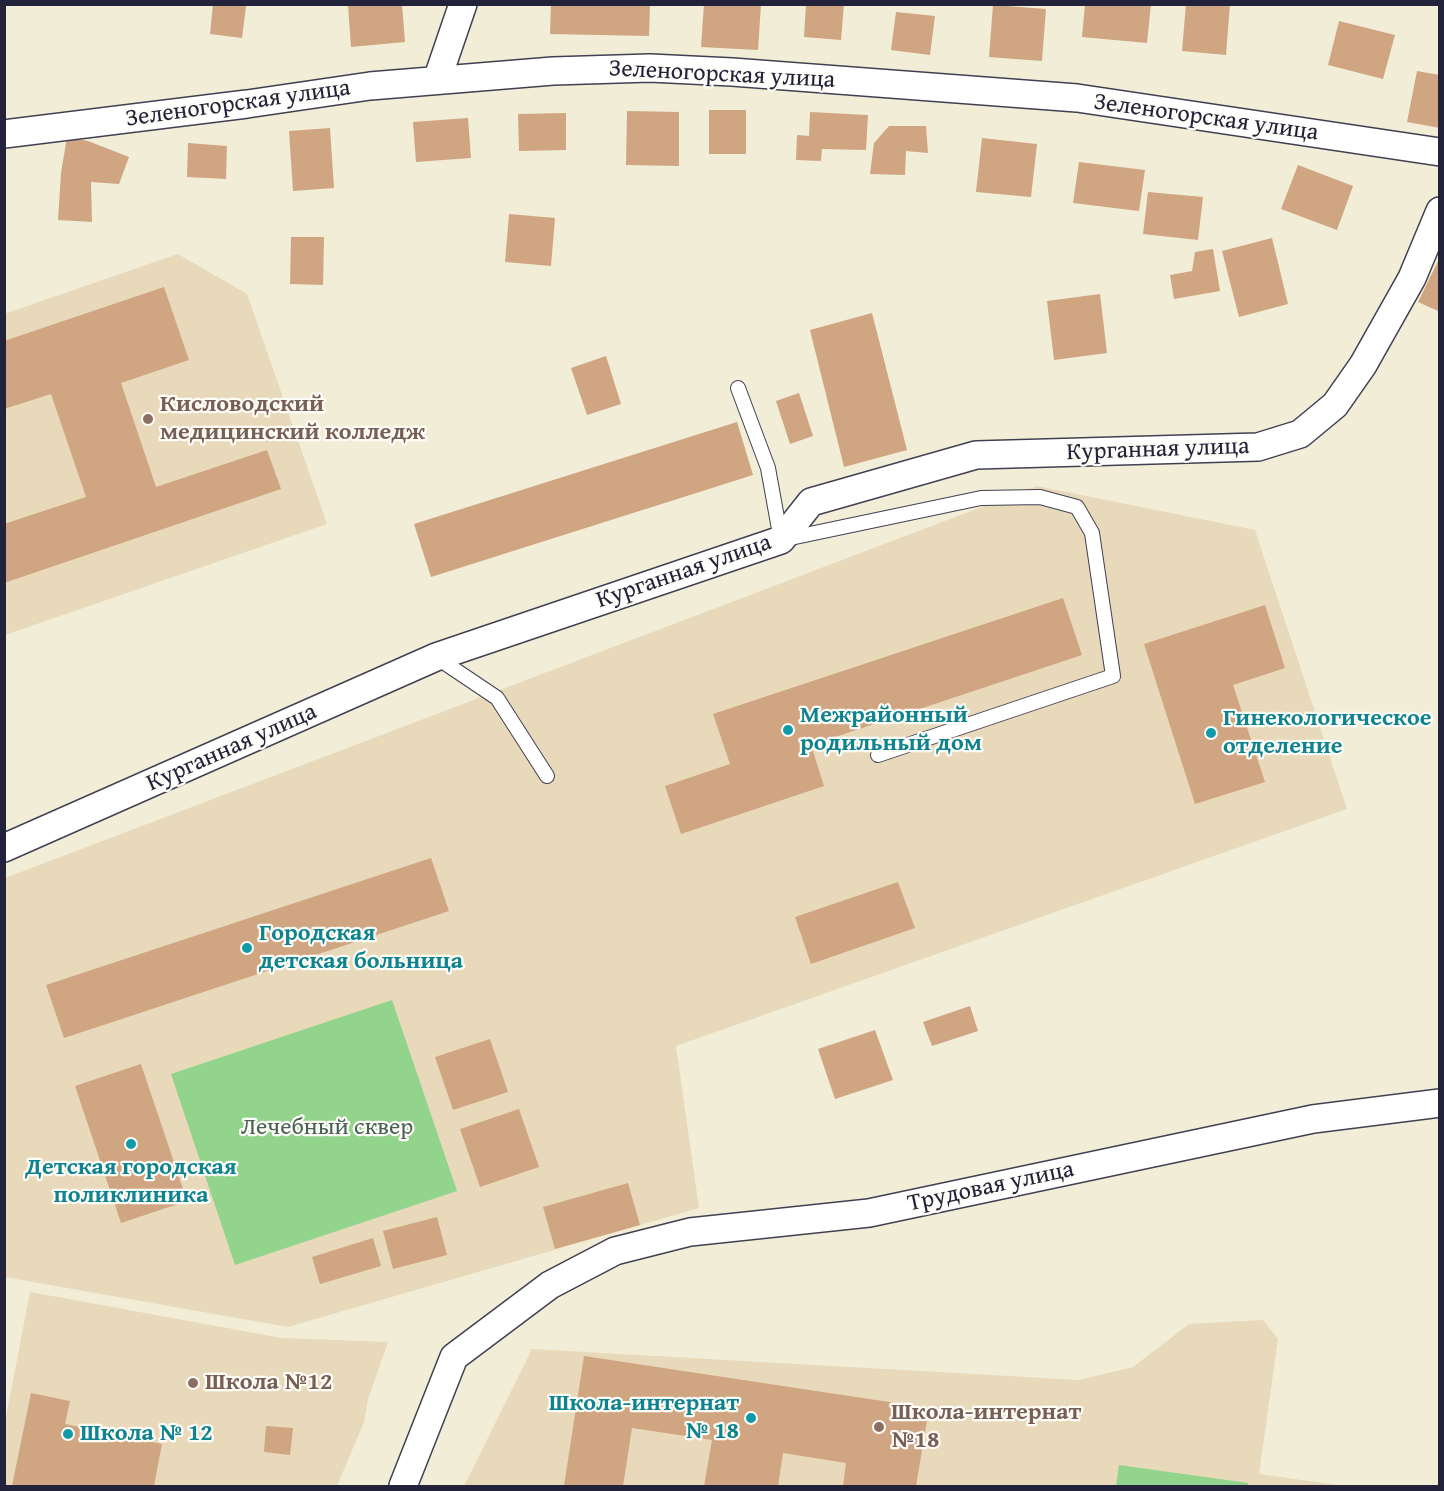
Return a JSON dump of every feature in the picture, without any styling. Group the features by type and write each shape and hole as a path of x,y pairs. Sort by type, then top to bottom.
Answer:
{"street":[{"path":"437,80 463,4"},
{"name":"Зеленогорская улица","path":"4,134 247,104 370,86 553,71 650,68 1077,98 1440,152"},
{"name":"Курганная улица","path":"4,848 436,657 780,540 811,502 976,455 1258,447 1300,434 1335,405 1363,365 1412,278 1440,211"},
{"name":"Трудовая улица","path":"403,1486 454,1357 550,1286 615,1251 690,1232 869,1213 1313,1119 1440,1103"}],"lane":[{"path":"738,388 768,468 780,540 981,498 1040,497 1077,507 1092,533 1113,676 878,755"},
{"path":"436,657 497,698 547,776"}],"shaded area":[{"name":"Кисловодский медицинский колледж","path":"178,254 247,294 327,524 5,635 4,314"},
{"path":"1037,486 1255,530 1347,809 676,1046 699,1208 288,1327 5,1277 5,878"},
{"name":"Школа №12","path":"30,1292 282,1338 388,1342 368,1399 364,1422 337,1486 5,1486 5,1422"},
{"name":"Школа-интернат №18","path":"1263,1320 1278,1339 1259,1474 1344,1486 464,1486 532,1349 1079,1380 1133,1367 1189,1324"}],"green space":[{"name":"Лечебный сквер","path":"392,1000 457,1191 235,1265 171,1074"},
{"path":"1119,1465 1248,1483 1248,1486 1116,1486"}],"building":[{"path":"213,4 246,6 242,38 210,34"},
{"path":"402,4 405,42 351,47 348,5"},
{"path":"551,4 650,4 649,36 550,34"},
{"path":"704,4 761,4 758,50 701,47"},
{"path":"806,4 844,4 841,40 804,37"},
{"path":"1085,4 1151,4 1147,43 1082,37"},
{"path":"1186,4 1230,4 1226,55 1182,51"},
{"path":"993,5 1046,9 1042,61 989,57"},
{"path":"896,12 935,16 930,55 891,50"},
{"path":"1339,21 1395,35 1383,79 1328,65"},
{"path":"1417,71 1440,75 1440,128 1407,122"},
{"path":"709,110 746,110 746,154 709,154"},
{"path":"627,111 679,112 679,166 626,165"},
{"path":"810,112 868,115 866,150 822,149 821,161 796,160 797,135 809,136"},
{"path":"566,113 566,150 519,151 518,114"},
{"path":"468,118 471,158 416,162 413,122"},
{"path":"889,126 926,126 928,153 906,151 905,175 870,174 874,143"},
{"path":"330,128 334,188 293,191 289,131"},
{"path":"67,137 88,141 129,157 119,184 91,182 92,222 58,220 61,173"},
{"path":"982,138 1037,144 1031,197 976,192"},
{"path":"188,143 227,146 226,179 187,177"},
{"path":"1079,162 1145,170 1139,211 1073,203"},
{"path":"1298,165 1353,186 1337,230 1281,209"},
{"path":"1148,192 1203,197 1198,240 1143,234"},
{"path":"509,214 555,218 551,266 505,262"},
{"path":"291,237 324,237 323,285 290,284"},
{"path":"1272,238 1288,304 1239,317 1222,251"},
{"path":"1213,249 1220,291 1174,299 1170,275 1192,271 1195,252"},
{"path":"1440,257 1440,308 1438,311 1418,302"},
{"path":"164,287 189,360 121,383 156,487 267,450 281,489 4,583 4,524 86,497 51,394 4,409 4,341"},
{"path":"1100,294 1107,353 1054,360 1047,301"},
{"path":"872,313 907,450 844,467 810,330"},
{"path":"606,356 621,404 587,415 571,368"},
{"path":"799,393 813,436 790,444 776,401"},
{"path":"737,422 753,475 431,577 414,524"},
{"name":"Межрайонный родильный дом","path":"1063,598 1082,655 811,745 824,786 681,834 665,786 730,764 713,714"},
{"name":"Гинекологическое отделение","path":"1265,605 1285,668 1233,685 1265,782 1195,804 1144,644"},
{"name":"Городская детская больница","path":"431,858 449,911 64,1038 46,985"},
{"path":"898,882 915,928 811,964 795,917"},
{"path":"970,1006 978,1031 932,1046 923,1022"},
{"path":"875,1030 893,1080 835,1099 818,1049"},
{"path":"490,1039 508,1092 453,1110 435,1057"},
{"name":"Детская городская поликлиника","path":"141,1064 187,1201 121,1223 75,1086"},
{"path":"519,1109 539,1167 480,1187 460,1129"},
{"path":"628,1183 640,1225 555,1249 543,1207"},
{"path":"437,1217 447,1255 393,1269 383,1231"},
{"path":"373,1238 381,1266 320,1284 312,1257"},
{"name":"Школа-интернат № 18","path":"584,1356 929,1408 916,1486 843,1486 846,1463 783,1453 778,1486 704,1486 712,1440 632,1428 623,1486 564,1486"},
{"name":"Школа № 12","path":"31,1393 70,1401 65,1424 162,1444 154,1486 12,1486"},
{"path":"266,1426 293,1428 290,1455 264,1452"}],"place":[{"name":"Кисловодский медицинский колледж","path":"148,419"},
{"name":"Межрайонный родильный дом","path":"788,730"},
{"name":"Гинекологическое отделение","path":"1211,733"},
{"name":"Городская детская больница","path":"247,948"},
{"name":"Детская городская поликлиника","path":"131,1144"},
{"name":"Школа №12","path":"193,1383"},
{"name":"Школа-интернат № 18","path":"751,1418"},
{"name":"Школа-интернат №18","path":"879,1427"},
{"name":"Школа № 12","path":"68,1434"}]}
